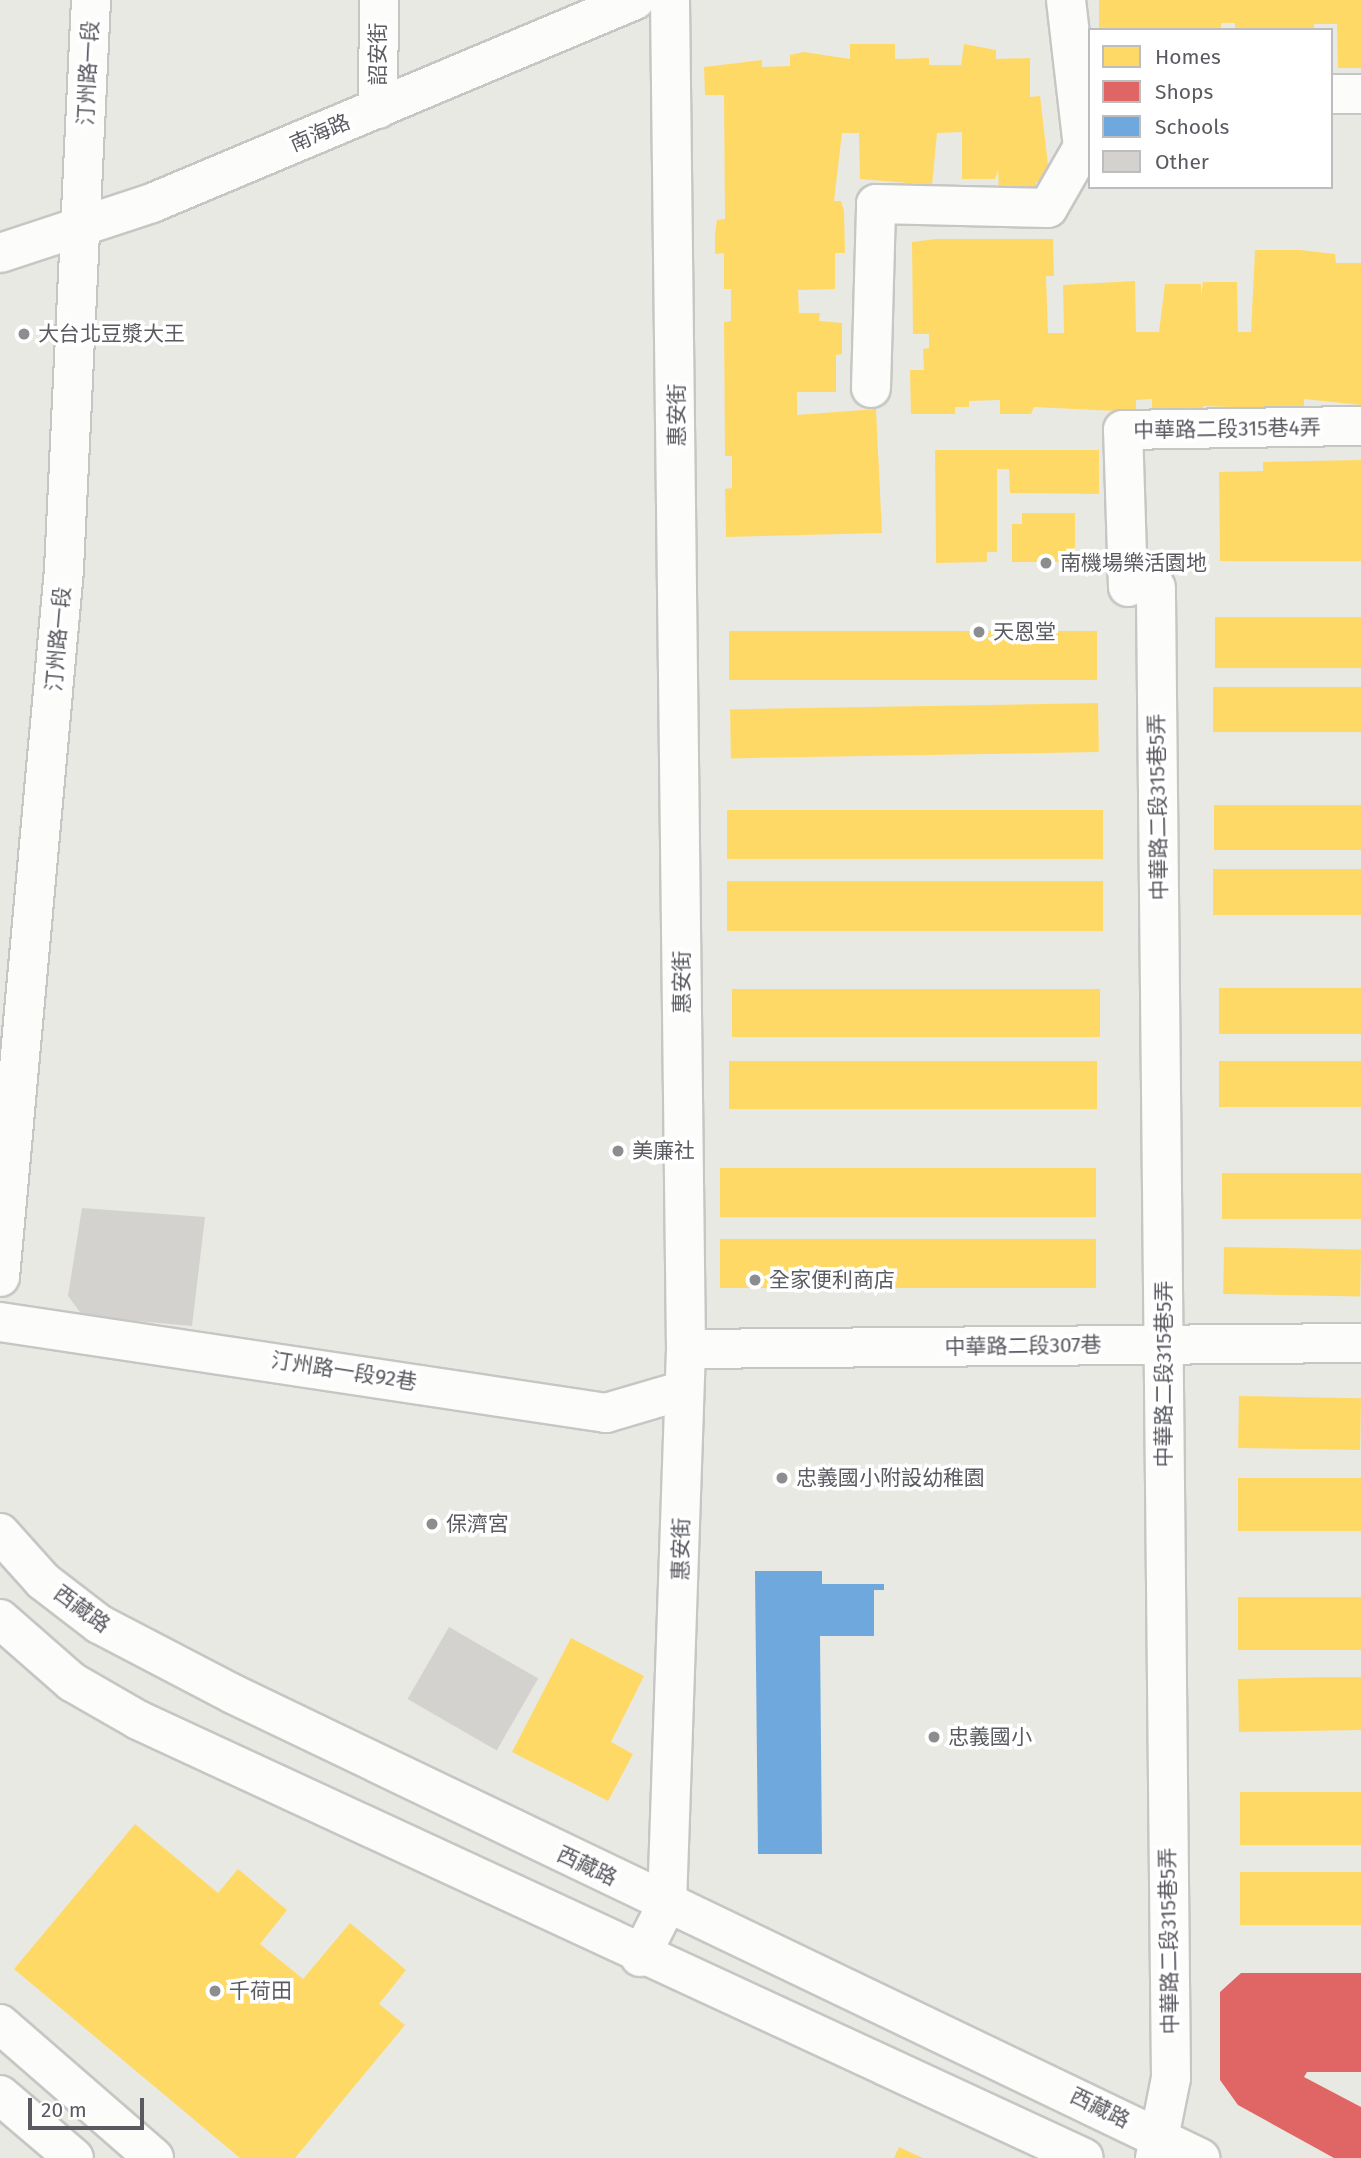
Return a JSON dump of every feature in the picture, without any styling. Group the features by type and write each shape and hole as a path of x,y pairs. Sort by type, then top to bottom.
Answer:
{"street":[{"name":"汀州路一段","path":"0,1277 64,569 92,0"},
{"name":"詔安街","path":"378,109 379,0"},
{"name":"南海路","path":"0,253 79,228 378,109 635,0"},
{"name":"惠安街","path":"640,1957 667,1904 686,1349 670,0"},
{"path":"871,388 876,204 1048,208 1086,147 1066,0"},
{"path":"1333,94 1361,94"},
{"name":"中華路二段315巷4弄","path":"1142,587 1123,430 1361,426"},
{"name":"中華路二段315巷5弄","path":"1142,587 1164,1345 1171,2078 1155,2146"},
{"name":"汀州路一段92巷","path":"0,1322 606,1413 684,1390"},
{"name":"中華路二段307巷","path":"686,1349 1361,1343"},
{"name":"西藏路","path":"0,1533 43,1581 99,1624 1155,2146 1200,2158"},
{"path":"0,1619 72,1682 138,1720 640,1957 1084,2158"},
{"path":"0,2024 154,2158"},
{"path":"0,2095 74,2158"}],"building: Homes":[{"path":"1099,0 1361,0 1361,68 1338,68 1337,24 1314,24 1314,28 1235,28 1235,23 1221,23 1221,28 1099,28"},
{"path":"850,44 895,44 895,59 929,58 929,65 961,65 964,44 996,50 996,59 1030,58 1030,97 1040,96 1050,182 1036,182 1036,191 999,192 998,170 995,179 962,179 962,132 937,133 932,185 860,179 859,133 842,133 834,201 841,201 844,211 845,253 835,253 835,289 798,290 799,313 820,313 819,321 842,323 842,354 836,355 836,392 797,392 797,415 876,409 882,533 726,537 725,489 732,488 732,456 725,456 724,322 731,321 731,289 724,289 724,253 715,254 717,220 725,219 724,95 705,95 704,67 762,60 762,67 790,66 790,55 804,52 850,59"},
{"path":"936,239 1053,239 1054,276 1046,276 1048,333 1064,333 1063,285 1135,281 1136,332 1159,332 1165,284 1201,284 1201,295 1203,282 1237,282 1238,332 1251,332 1255,250 1300,250 1335,254 1336,263 1361,263 1361,405 1304,399 1304,410 1204,406 1201,412 1152,420 1152,399 1136,400 1136,412 1034,407 1031,414 1000,414 1000,400 969,401 969,407 955,407 955,414 911,414 910,370 924,370 923,349 929,348 929,334 913,334 912,242"},
{"path":"935,450 1099,450 1099,494 1010,493 1009,469 997,469 997,552 987,552 987,562 936,563"},
{"path":"1361,460 1361,561 1220,561 1219,472 1263,471 1263,462"},
{"path":"1022,513 1075,513 1075,562 1012,562 1012,524 1022,524"},
{"path":"1215,617 1361,617 1361,668 1215,668"},
{"path":"729,631 1097,631 1097,680 729,680"},
{"path":"1213,687 1361,687 1361,732 1213,732"},
{"path":"1098,703 1099,752 731,758 730,709"},
{"path":"1214,805 1361,805 1361,850 1214,850"},
{"path":"727,810 1103,810 1103,859 727,859"},
{"path":"1213,869 1361,869 1361,915 1213,915"},
{"path":"727,881 1103,881 1103,931 727,931"},
{"path":"1219,988 1361,988 1361,1034 1219,1034"},
{"path":"732,989 1100,989 1100,1037 732,1037"},
{"path":"729,1061 1097,1061 1097,1109 729,1109"},
{"path":"1219,1061 1361,1061 1361,1107 1219,1107"},
{"path":"720,1168 1096,1168 1096,1217 720,1217"},
{"path":"1222,1173 1361,1173 1361,1219 1222,1219"},
{"path":"720,1239 1096,1239 1096,1288 720,1288"},
{"path":"1224,1247 1361,1249 1360,1296 1223,1294"},
{"path":"1239,1396 1361,1398 1360,1450 1238,1448"},
{"path":"1238,1478 1361,1478 1361,1531 1238,1531"},
{"path":"1238,1597 1361,1597 1361,1650 1238,1650"},
{"path":"571,1638 644,1676 611,1742 633,1754 608,1801 512,1752"},
{"path":"1361,1677 1361,1730 1239,1732 1238,1679"},
{"path":"1240,1792 1361,1792 1361,1845 1240,1845"},
{"name":"千荷田","path":"135,1824 218,1893 238,1869 287,1910 260,1944 303,1979 350,1923 406,1970 379,2004 405,2025 295,2158 240,2158 14,1969"},
{"path":"1240,1872 1361,1872 1361,1925 1240,1925"},
{"path":"899,2147 923,2158 894,2158"}],"building: Shops":[{"path":"1241,1973 1361,1973 1361,2072 1307,2072 1304,2077 1361,2107 1361,2158 1334,2158 1238,2105 1220,2080 1220,1992"}],"building: Schools":[{"path":"755,1571 822,1571 822,1584 884,1584 884,1590 874,1590 874,1636 820,1636 822,1854 758,1854"}],"building: Other":[{"path":"82,1208 205,1217 192,1326 83,1316 68,1296"},
{"path":"449,1627 538,1678 497,1750 408,1699"}],"place":[{"name":"大台北豆漿大王","path":"24,334"},
{"name":"南機場樂活園地","path":"1046,563"},
{"name":"天恩堂","path":"979,632"},
{"name":"美廉社","path":"618,1151"},
{"name":"全家便利商店","path":"755,1280"},
{"name":"忠義國小附設幼稚園","path":"782,1478"},
{"name":"保濟宮","path":"432,1524"},
{"name":"忠義國小","path":"934,1737"},
{"name":"千荷田","path":"215,1991"}]}
